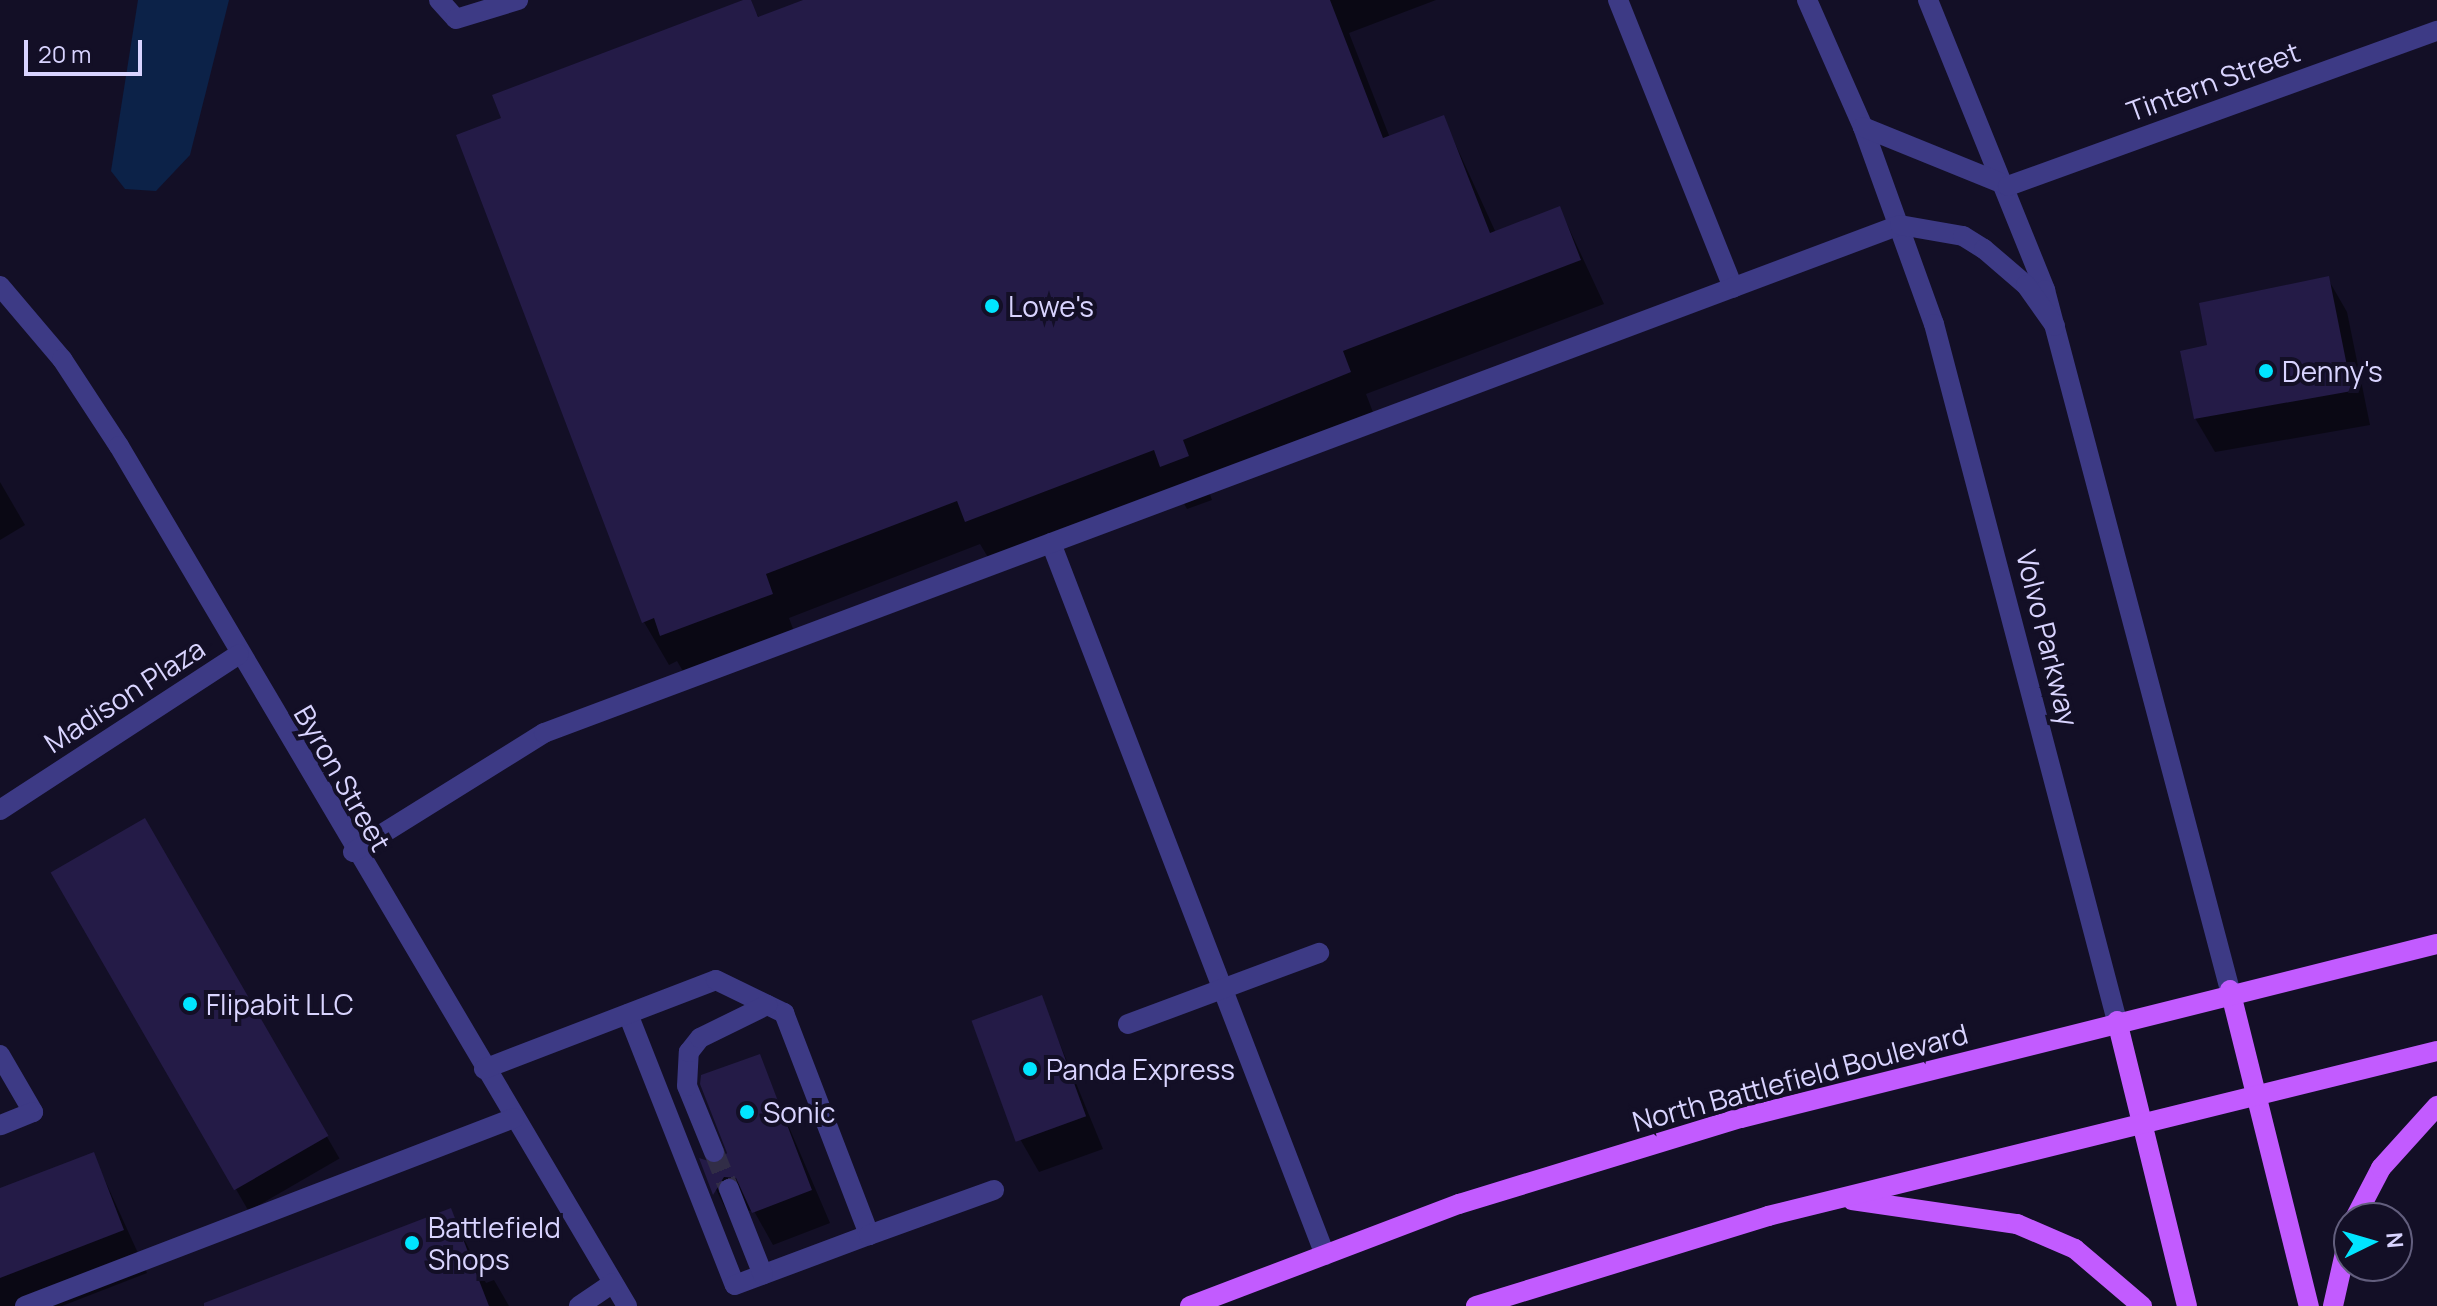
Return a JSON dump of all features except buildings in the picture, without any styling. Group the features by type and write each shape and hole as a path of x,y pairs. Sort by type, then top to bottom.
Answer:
{"main road":[{"name":"North Battlefield Boulevard","path":"1190,1306 1459,1204 1712,1127 2230,990 2437,944"},
{"path":"2230,990 2309,1306"},
{"name":"Volvo Parkway","path":"2117,1021 2187,1306"},
{"path":"1476,1306 1805,1207 2256,1093 2437,1051"},
{"path":"2363,1202 2381,1168 2437,1106"},
{"path":"1840,1198 2017,1224 2075,1249 2142,1306"},
{"path":"2333,1306 2338,1282"}],"street":[{"path":"439,0 456,19 518,0"},
{"path":"1618,0 1733,288"},
{"name":"Volvo Parkway","path":"1807,0 1863,127 1900,225 1973,453 2117,1021"},
{"path":"1928,0 2008,186 2055,326 2230,990"},
{"name":"Tintern Street","path":"2008,186 2437,31"},
{"path":"1863,127 2008,186"},
{"path":"353,852 544,733 1900,225 1963,236 1984,249 2026,285 2055,326"},
{"name":"Byron Street","path":"0,286 94,409 353,852 627,1306"},
{"path":"1051,543 1325,1255"},
{"name":"Madison Plaza","path":"0,810 239,654"},
{"path":"1128,1024 1319,953"},
{"path":"484,1069 716,980 784,1013 869,1235"},
{"path":"714,1152 687,1086 689,1052 700,1038 767,1005"},
{"path":"628,1014 735,1285 994,1190"},
{"path":"0,1055 33,1112 0,1125"},
{"path":"25,1306 514,1118"},
{"path":"729,1189 763,1275"},
{"path":"579,1306 613,1283"}],"water":[{"path":"138,0 229,0 190,155 156,191 125,189 111,171"}],"tunnel":[{"path":"714,1152 729,1189"}],"place":[{"name":"Lowe's","path":"992,306"},
{"name":"Denny's","path":"2266,371"},
{"name":"Flipabit LLC","path":"190,1004"},
{"name":"Panda Express","path":"1030,1069"},
{"name":"Sonic","path":"747,1112"},
{"name":"Battlefield Shops","path":"412,1243"}]}
